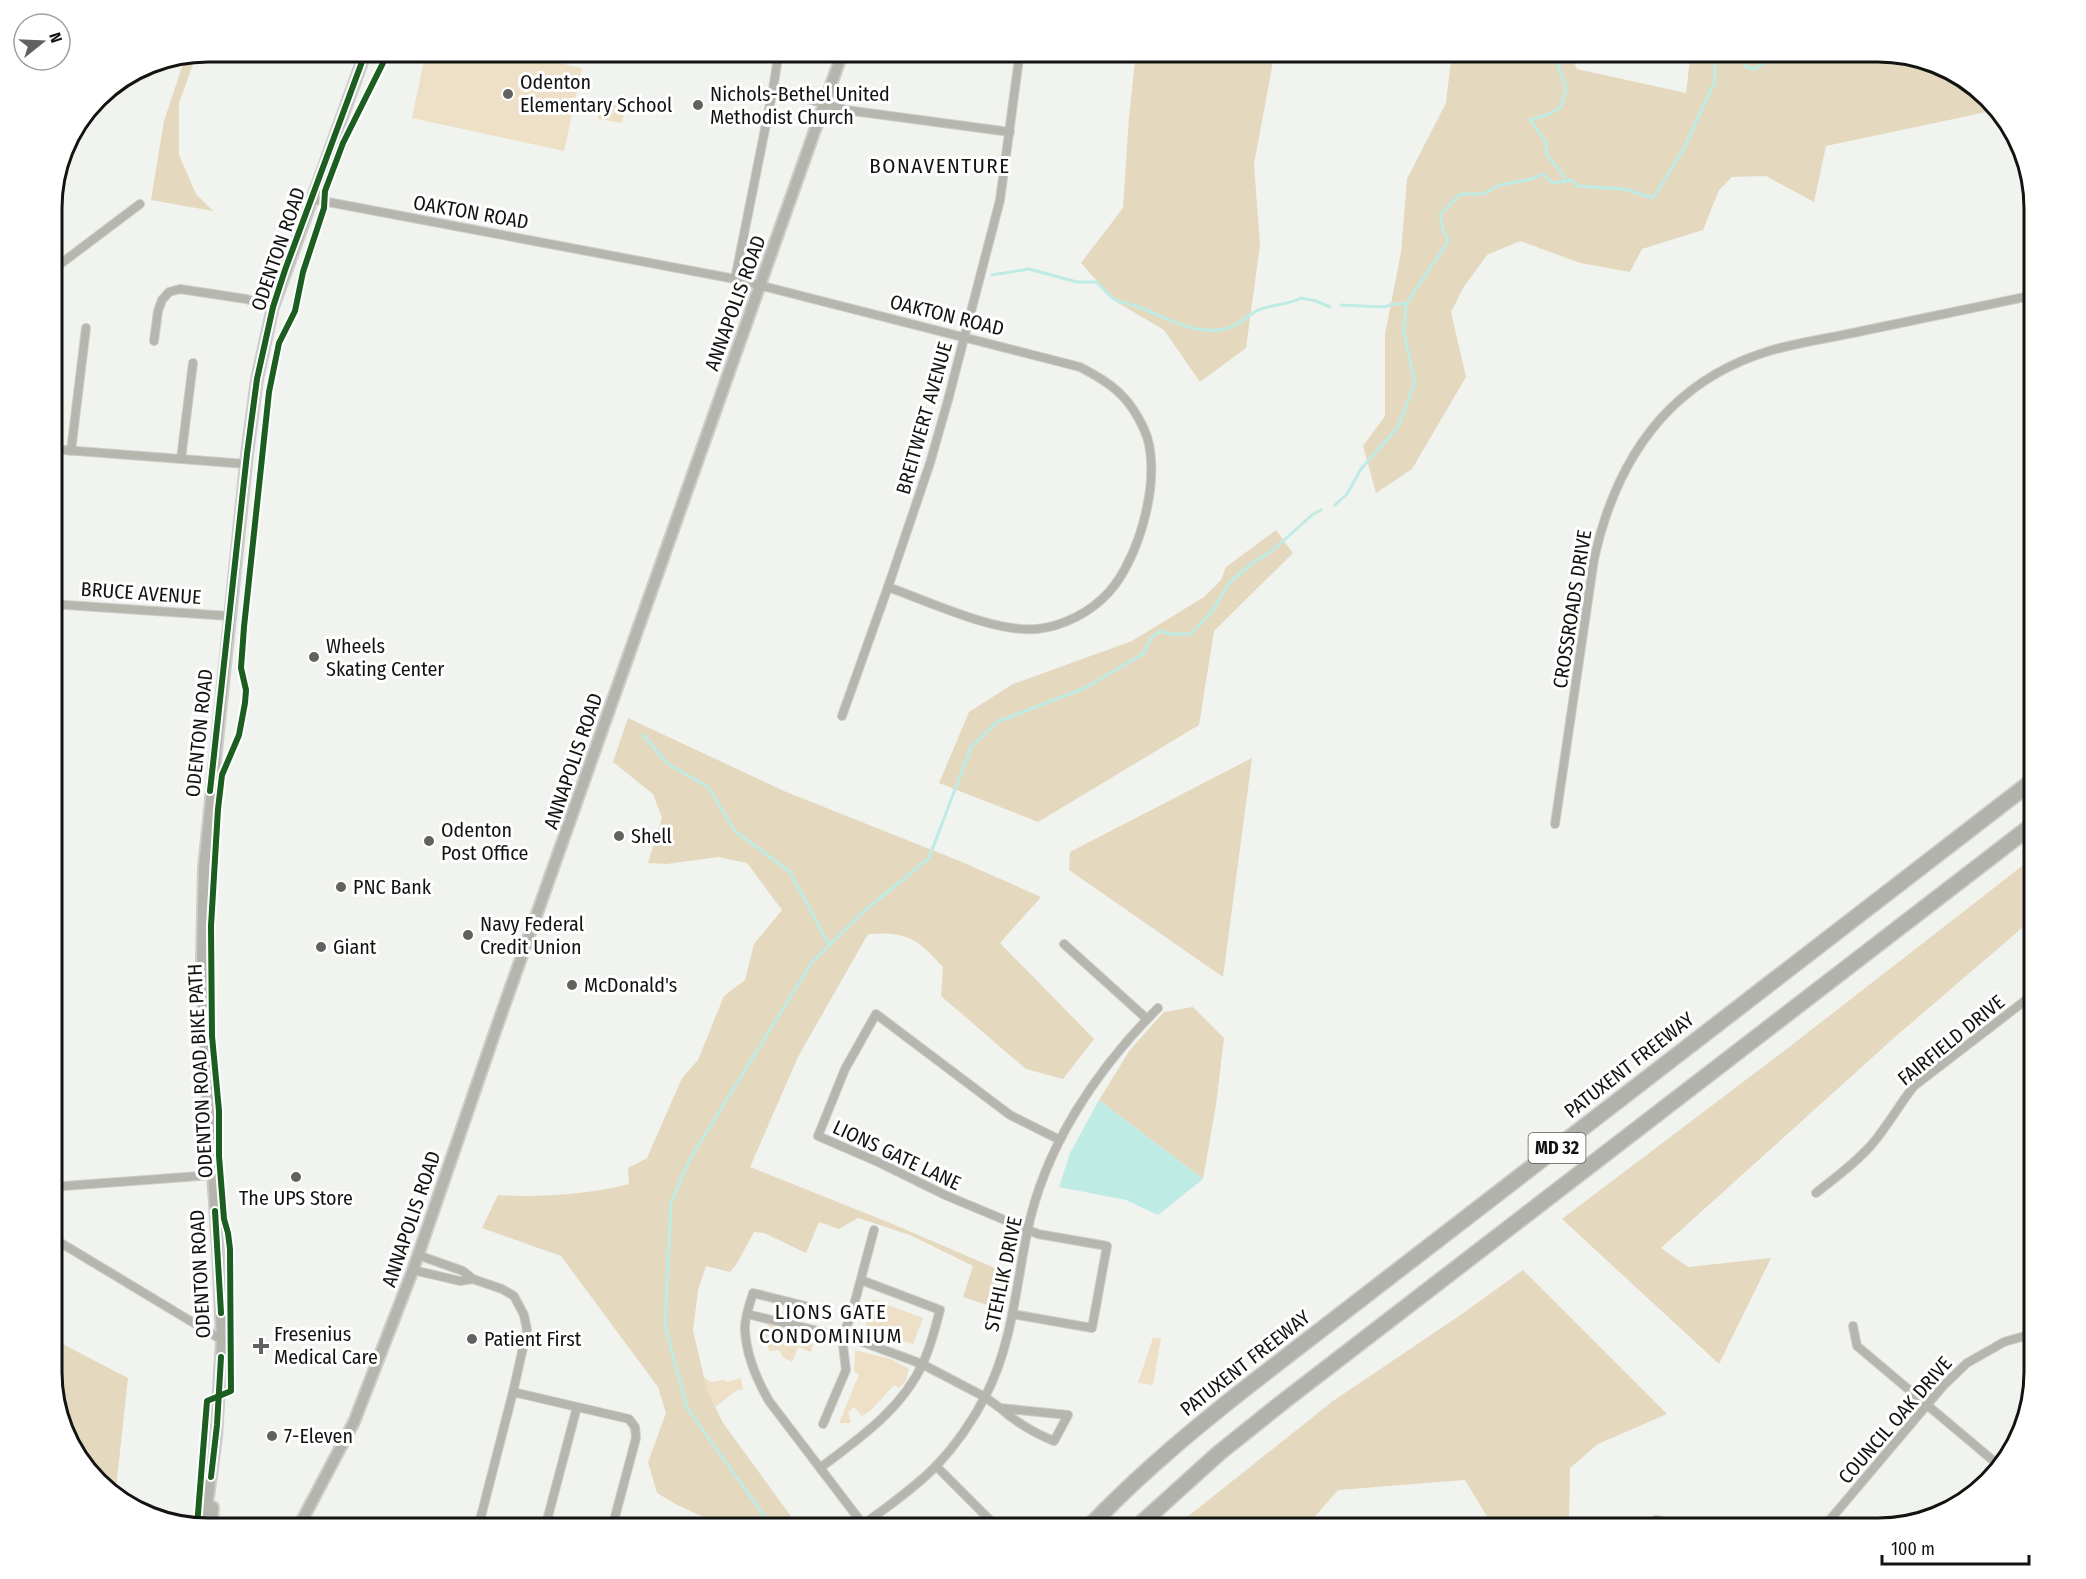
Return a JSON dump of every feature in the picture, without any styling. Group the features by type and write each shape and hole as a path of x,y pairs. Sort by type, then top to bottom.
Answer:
{"highway":[{"name":"PATUXENT FREEWAY","path":"1098,1518 1151,1467 1264,1372 2024,787"},
{"name":"MD 32","path":"1147,1518 1220,1453 1293,1394 2024,831"}],"main road":[{"name":"ODENTON ROAD","path":"212,1518 222,1340 202,989 204,867 229,616 257,379 273,307 362,62"},
{"name":"ANNAPOLIS ROAD","path":"303,1518 354,1422 413,1270 496,1029 839,62"},
{"name":"ODENTON ROAD","path":"205,1518 216,1437"},
{"name":"ANNAPOLIS ROAD","path":"299,1518 307,1509"}],"street":[{"path":"735,279 777,62"},
{"name":"BREITWERT AVENUE","path":"842,716 930,463 965,337 1000,200 1019,62"},
{"path":"773,89 846,110 1010,132"},
{"name":"OAKTON ROAD","path":"312,199 760,285 1080,367 1108,381 1128,401 1145,430 1151,455 1152,484 1136,544 1122,576 1096,605 1061,623 1038,629 1015,629 994,625 888,588"},
{"path":"62,263 140,204"},
{"path":"154,341 158,311 162,300 169,292 180,289 246,299 273,307"},
{"name":"CROSSROADS DRIVE","path":"1555,824 1594,559 1601,527 1627,464 1645,435 1671,408 1712,377 1768,351 2024,297"},
{"path":"71,451 87,328"},
{"path":"181,459 193,363"},
{"path":"62,450 246,464"},
{"name":"BRUCE AVENUE","path":"62,605 229,616"},
{"path":"1065,944 1147,1019"},
{"name":"FAIRFIELD DRIVE","path":"1816,1193 1868,1148 1914,1086 2024,1001"},
{"name":"STEHLIK DRIVE","path":"874,1518 936,1466 959,1438 985,1397 1004,1353 1028,1230 1042,1183 1060,1140 1088,1091 1158,1008"},
{"name":"LIONS GATE LANE","path":"1028,1230 954,1200 878,1162 818,1136 844,1071 876,1014 1010,1115 1060,1140"},
{"path":"62,1185 213,1175"},
{"path":"824,1424 846,1370 842,1337 851,1316 874,1230"},
{"path":"1012,1314 1092,1328 1107,1246 1038,1234 1028,1230"},
{"path":"62,1245 222,1340"},
{"path":"418,1255 463,1271 473,1279 502,1288 514,1296 524,1315 527,1330 481,1518"},
{"path":"413,1270 460,1281 473,1279"},
{"path":"820,1468 868,1432 902,1398 922,1364 940,1310 861,1280"},
{"path":"817,1309 753,1293 744,1329 758,1382 769,1401 856,1518"},
{"path":"747,1314 860,1341 922,1364 985,1397 1011,1418 1054,1441 1068,1415 1000,1408"},
{"path":"1853,1326 1857,1346 1994,1461"},
{"name":"COUNCIL OAK DRIVE","path":"1831,1518 1927,1405 1967,1364 2004,1342 2024,1336"},
{"path":"513,1392 628,1419 635,1427 636,1438 615,1518"},
{"path":"548,1518 577,1407"},
{"path":"936,1466 988,1518"}],"shaded area":[{"path":"1135,61 1273,61 1254,164 1260,245 1246,348 1200,382 1164,330 1115,301 1081,263 1123,208"},
{"path":"1451,61 1574,61 1577,69 1686,93 1690,61 1879,61 1926,69 1960,86 1989,112 1826,146 1814,202 1766,176 1732,177 1719,190 1703,230 1642,249 1630,272 1580,263 1520,241 1487,255 1463,288 1451,312 1466,377 1412,469 1376,493 1363,446 1385,416 1385,334 1401,253 1407,179 1446,103"},
{"path":"194,62 179,103 179,155 196,194 213,211 151,200 164,121 183,64"},
{"path":"424,62 554,62 582,68 564,151 412,118"},
{"path":"601,103 625,107 622,123 598,119"},
{"path":"1276,530 1293,553 1214,631 1199,725 1038,822 939,783 969,712 1013,684 1132,641 1204,597 1221,580 1226,567"},
{"path":"628,718 784,791 962,862 1041,897 1000,943 1094,1039 1063,1079 1026,1069 941,996 943,967 919,943 893,934 868,934 798,1057 750,1167 1004,1272 996,1308 963,1297 973,1266 910,1235 858,1218 839,1229 819,1222 806,1253 764,1233 754,1232 730,1272 706,1266 698,1290 693,1331 707,1390 723,1423 791,1518 706,1518 657,1493 648,1462 666,1413 658,1387 561,1256 482,1228 498,1195 564,1194 629,1184 628,1168 647,1158 682,1078 698,1060 724,996 745,980 754,944 782,910 747,863 718,857 667,864 648,863 662,818 653,794 613,762"},
{"path":"1252,758 1223,977 1069,870 1070,852"},
{"path":"2024,865 2024,926 1895,1037 1661,1248 1688,1267 1771,1258 1719,1364 1562,1219 1788,1048"},
{"path":"1193,1007 1224,1038 1216,1105 1203,1179 1099,1100 1130,1050 1164,1012"},
{"path":"1523,1270 1667,1414 1598,1444 1570,1468 1569,1518 1488,1518 1465,1480 1338,1490 1314,1518 1186,1518 1333,1401"},
{"path":"872,1299 923,1318 913,1344 881,1334 866,1325"},
{"path":"768,1323 815,1336 811,1352 798,1347 792,1362 783,1357 779,1350 769,1351 765,1334"},
{"path":"1153,1338 1161,1338 1153,1385 1138,1383"},
{"path":"62,1344 128,1378 116,1486 104,1475 86,1453 66,1410 62,1381"},
{"path":"855,1350 891,1359 909,1369 906,1380 899,1388 894,1385 871,1410 862,1416 854,1407 848,1412 851,1423 839,1423 859,1375 854,1371"},
{"path":"704,1377 711,1382 723,1380 727,1382 741,1378 743,1390 737,1390 715,1407"}],"water":[{"path":"1099,1100 1203,1179 1158,1215 1126,1200 1059,1187 1070,1153"}],"waterway":[{"path":"1546,61 1557,62 1566,88 1561,107 1549,114 1530,120 1547,143 1547,154 1566,182"},
{"path":"1335,505 1347,494 1361,469 1398,427 1415,382 1404,333 1406,304 1449,240 1444,233 1440,215 1460,194 1483,194 1500,185 1532,179 1543,174 1553,183 1572,180 1577,186 1624,189 1653,198 1683,150 1715,81 1715,61"},
{"path":"1743,61 1746,67 1755,69 1766,61"},
{"path":"992,275 1029,269 1077,282 1097,282 1116,300 1201,330 1225,329 1261,309 1301,298 1330,307"},
{"path":"1341,305 1385,307 1392,304 1406,304"},
{"path":"766,1518 687,1408 665,1326 671,1202 690,1159 812,962 863,912 929,858 971,747 997,722 1085,688 1143,654 1152,637 1161,631 1169,634 1191,634 1213,610 1229,583 1321,510"},
{"path":"643,735 668,764 708,787 735,831 790,872 829,945"}],"cycle path":[{"path":"210,791 257,379 273,307 285,270 362,62"},
{"name":"ODENTON ROAD BIKE PATH","path":"198,1517 207,1401 231,1391 230,1249 224,1219 219,1156 219,1111 212,1036 211,926 222,775 239,735 245,703 246,690 241,668 244,627 269,392 279,343 295,311 303,272 324,208 325,191 343,143 384,62"},
{"path":"215,1211 221,1313"},
{"path":"211,1477 221,1357"}],"place":[{"name":"Odenton Elementary School","path":"508,94"},
{"name":"Nichols-Bethel United Methodist Church","path":"698,105"},
{"name":"Wheels Skating Center","path":"314,657"},
{"name":"Shell","path":"619,836"},
{"name":"Odenton Post Office","path":"429,841"},
{"name":"PNC Bank","path":"341,887"},
{"name":"Navy Federal Credit Union","path":"468,935"},
{"name":"Giant","path":"321,947"},
{"name":"McDonald's","path":"572,985"},
{"name":"The UPS Store","path":"296,1177"},
{"name":"Patient First","path":"472,1339"},
{"name":"Fresenius Medical Care","path":"261,1346"},
{"name":"7-Eleven","path":"272,1436"}],"district":[{"name":"BONAVENTURE","path":"940,166"},
{"name":"LIONS GATE CONDOMINIUM","path":"831,1324"}]}
